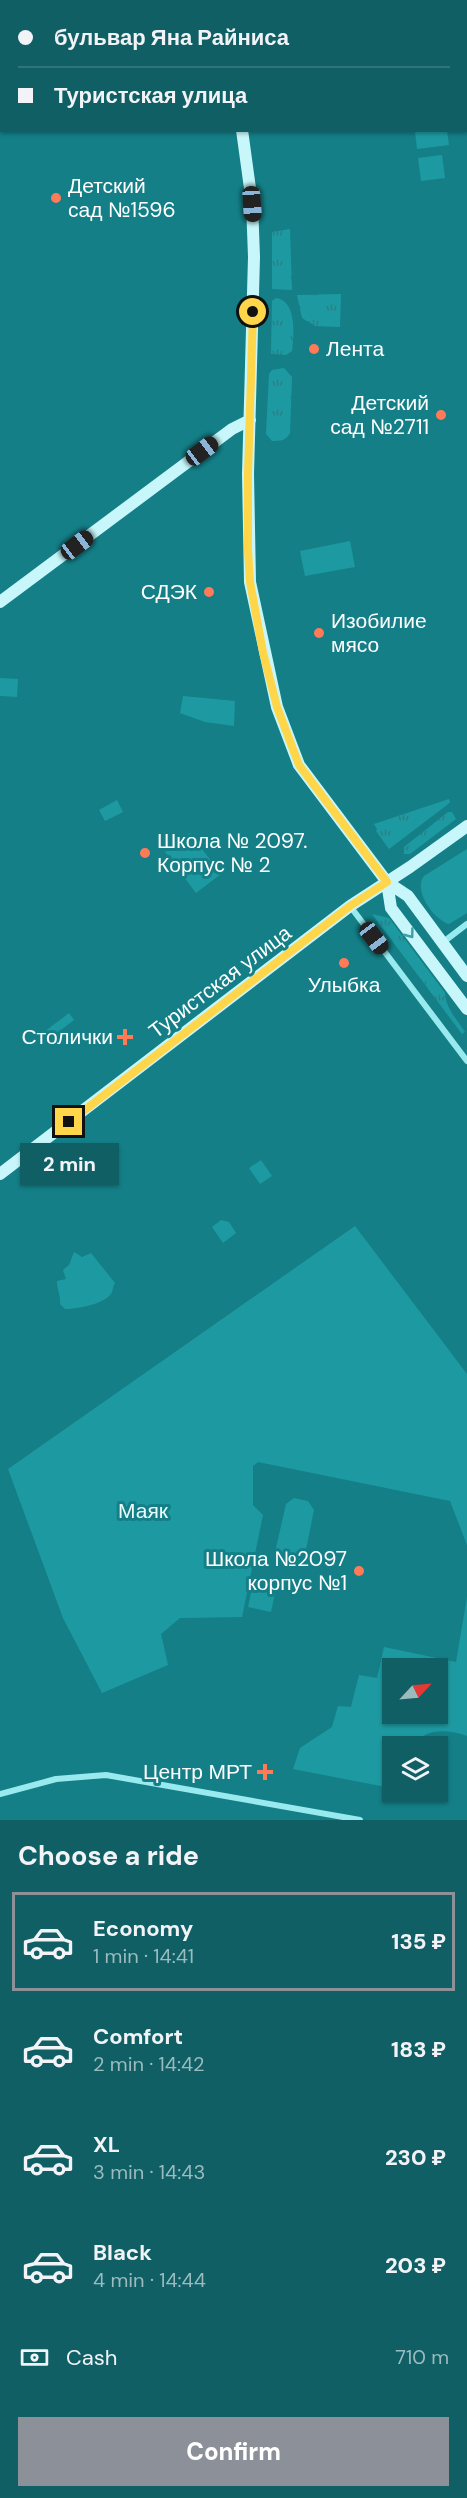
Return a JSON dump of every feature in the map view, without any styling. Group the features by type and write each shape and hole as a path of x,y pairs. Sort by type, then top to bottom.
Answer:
{"main road":[{"path":"242,132 255,256 247,506 250,582 277,707 299,765 387,882 408,896 467,976"},
{"path":"0,602 232,429 250,420"},
{"name":"Туристская улица","path":"0,1174 350,906 467,826"},
{"path":"387,882 391,908 467,1009"}],"street":[{"path":"350,906 467,1061"},
{"path":"442,943 467,924"},
{"path":"0,1794 56,1779 106,1775 360,1820"}],"green space":[{"path":"415,132 447,132 449,145 417,149"},
{"path":"442,155 445,178 421,181 418,158"},
{"path":"290,229 292,290 272,289 272,232"},
{"path":"341,294 340,327 315,326 302,318 297,295"},
{"path":"276,298 288,305 293,320 292,351 286,355 271,354 272,301"},
{"path":"284,368 292,377 290,433 282,440 272,441 266,434 269,374 272,370"},
{"path":"350,541 355,567 305,576 300,551"},
{"path":"0,678 18,679 17,697 0,696"},
{"path":"183,696 235,701 234,726 205,722 180,713"},
{"path":"449,799 450,802 447,805 389,849 376,831 374,824"},
{"path":"117,800 123,812 105,821 99,810"},
{"path":"448,812 452,812 456,819 410,854 404,854 404,847"},
{"path":"190,833 221,874 196,893 165,852"},
{"path":"467,849 467,913 449,924 437,916 426,903 421,882 424,876"},
{"path":"372,914 389,918 445,993 449,1009 465,1032 462,1034"},
{"path":"69,1013 74,1020 49,1039 44,1032"},
{"path":"261,1160 272,1176 260,1184 249,1168"},
{"path":"221,1220 229,1222 236,1233 223,1243 212,1227"},
{"name":"Маяк","path":"355,1226 467,1374 467,1545 450,1501 258,1462 253,1466 253,1505 263,1515 242,1617 180,1618 161,1634 168,1665 102,1693 63,1618 8,1469"},
{"path":"74,1252 82,1257 91,1253 115,1283 112,1292 104,1300 83,1307 65,1309 60,1304 57,1281 66,1279 63,1270 69,1265"},
{"path":"294,1498 308,1501 314,1510 305,1554 301,1560 288,1559 276,1553 286,1504"},
{"path":"252,1588 275,1593 271,1612 248,1607"},
{"path":"467,1597 467,1736 437,1731 424,1736 382,1736 382,1786 293,1769 300,1748 332,1727 338,1706 351,1707 359,1675 377,1678 384,1647 437,1658 382,1658 382,1724 448,1724 448,1660 456,1662"}],"place":[{"name":"Детский сад №1596","path":"56,198"},
{"name":"Лента","path":"314,349"},
{"name":"Детский сад №2711","path":"441,415"},
{"name":"СДЭК","path":"209,592"},
{"name":"Изобилие мясо","path":"319,633"},
{"name":"Школа № 2097. Корпус № 2","path":"145,853"},
{"name":"Улыбка","path":"344,963"},
{"name":"Столички","path":"125,1037"},
{"name":"Школа №2097 корпус №1","path":"359,1571"},
{"name":"Центр МРТ","path":"265,1772"}],"route":[{"path":"69,1122 350,906 387,882 299,765 283,726 263,652 250,582 248,550 253,312"}]}
